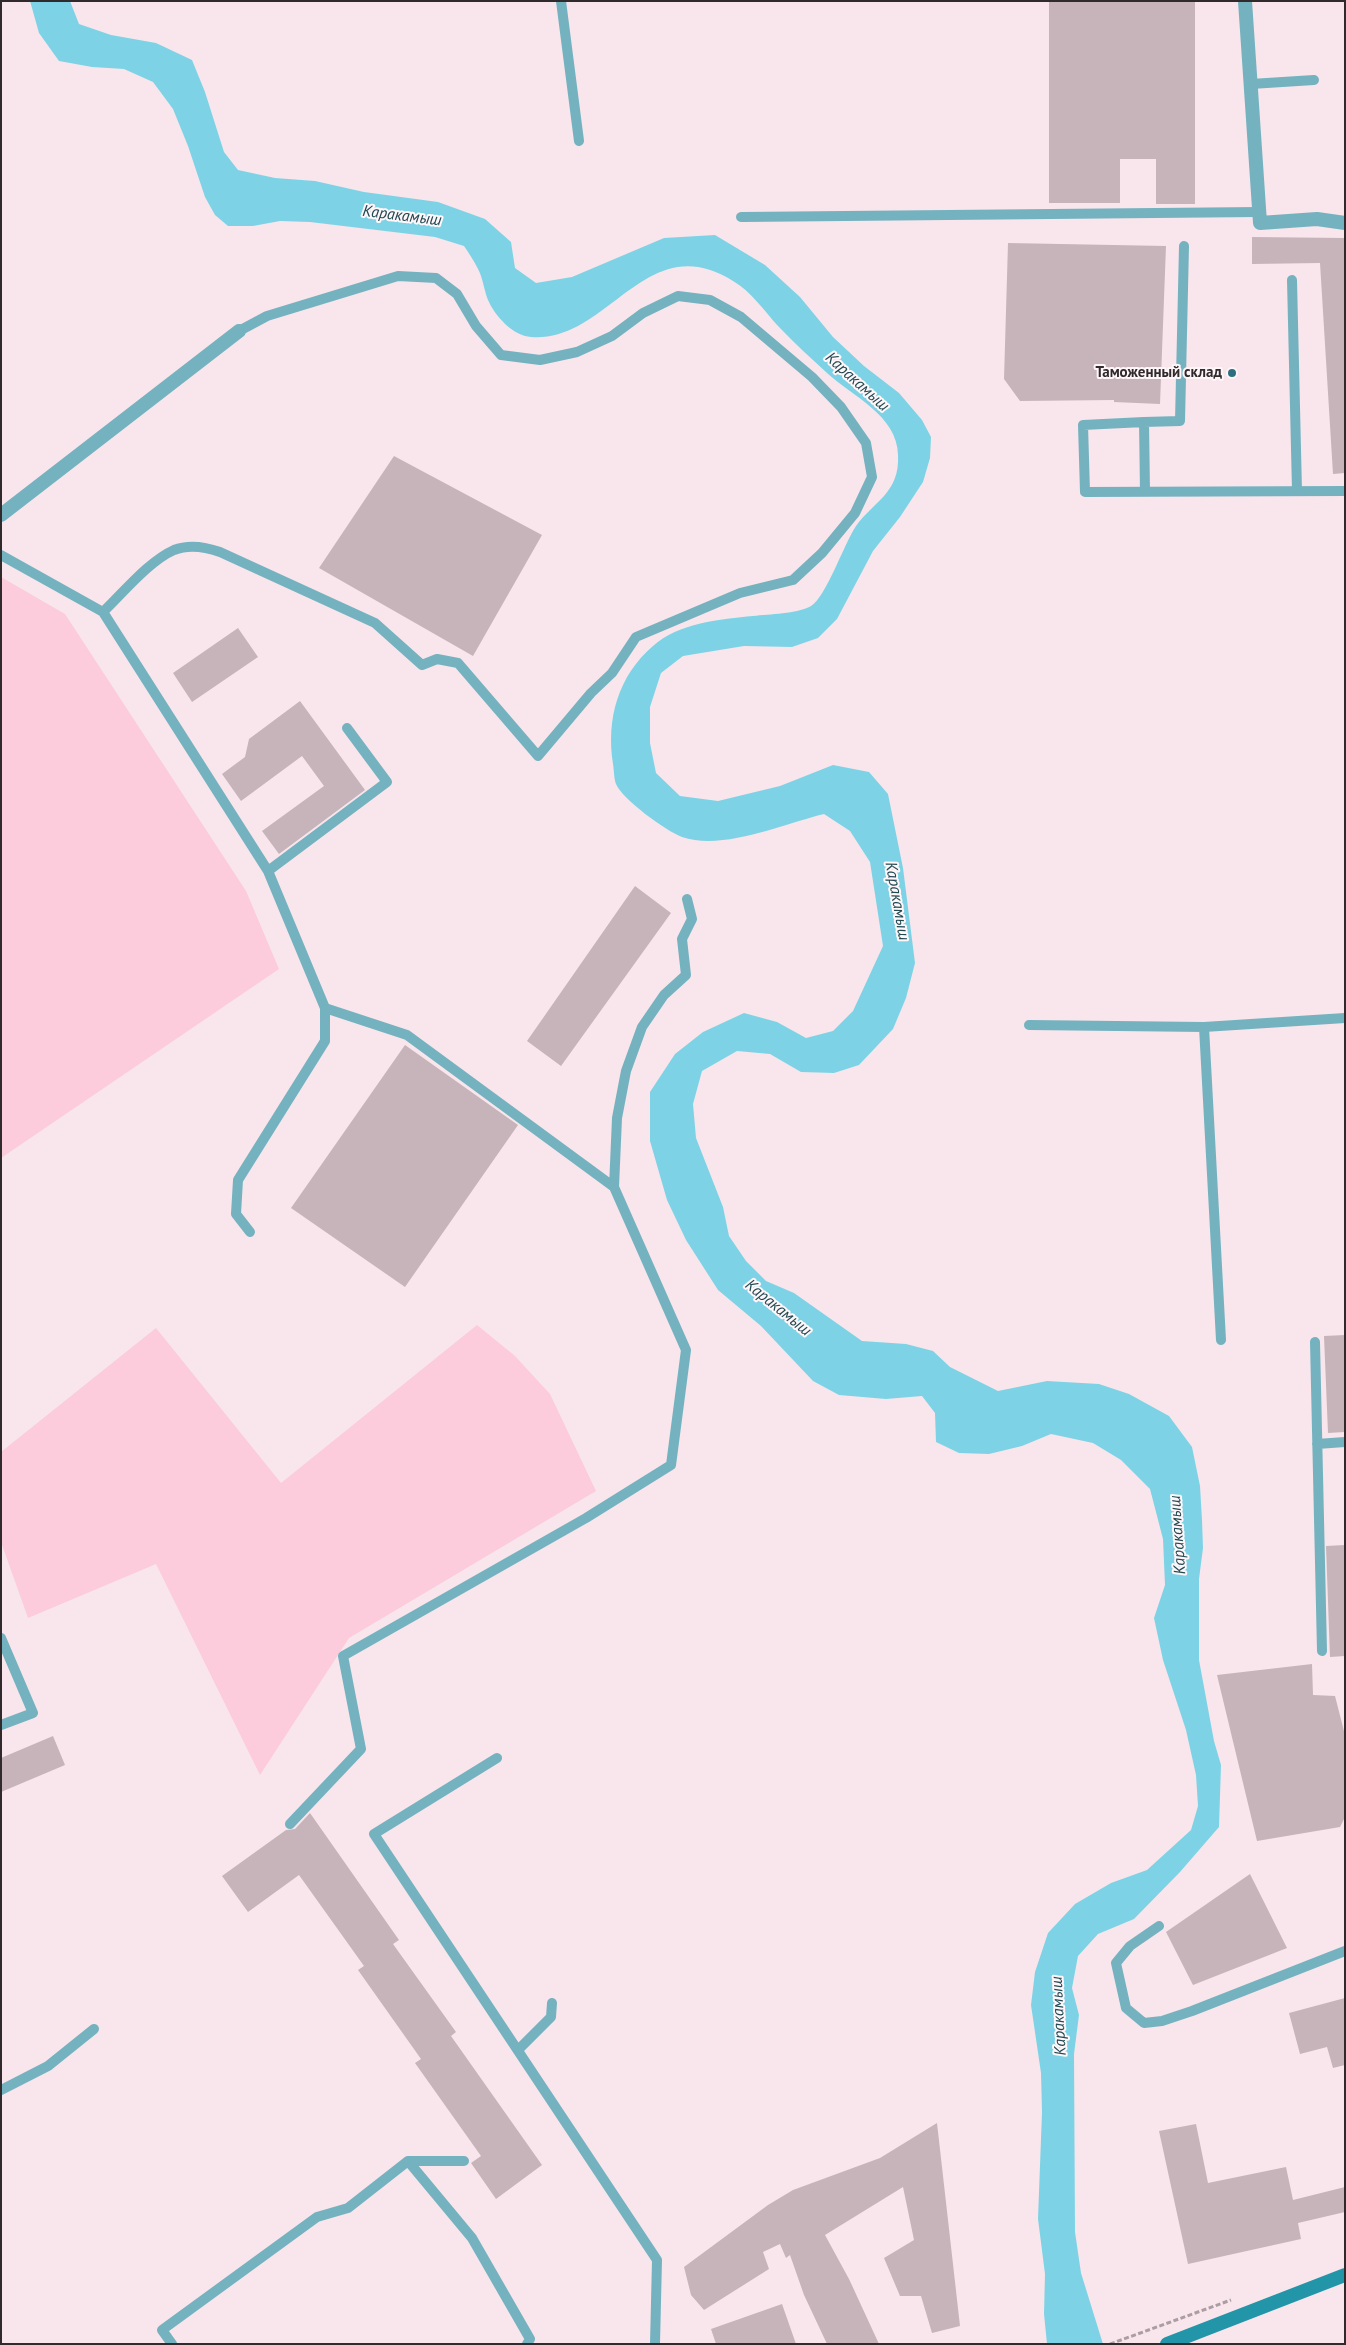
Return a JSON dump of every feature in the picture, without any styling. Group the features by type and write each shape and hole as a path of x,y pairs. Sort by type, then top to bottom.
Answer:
{"main road":[{"path":"1167,2344 1345,2275"}],"street":[{"path":"1245,1 1260,223 1317,219 1345,223"},
{"path":"1,516 239,331"}],"lane":[{"path":"561,1 579,141"},
{"path":"1250,84 1314,80"},
{"path":"741,217 1259,212"},
{"path":"1184,246 1180,421 1083,425 1085,492 1345,491"},
{"path":"103,612 151,566 174,550 202,546 220,552 376,623 422,665 437,659 458,663 538,756 591,693 612,673 636,637 740,593 793,580 822,553 855,512 872,477 866,443 841,407 812,377 741,318 710,300 678,296 643,313 612,336 577,352 540,360 501,355 476,326 457,294 436,278 398,276 267,316 239,331"},
{"path":"1292,280 1297,491"},
{"path":"1144,422 1145,492"},
{"path":"1,555 103,612 268,871 325,1008 326,1041 238,1180 236,1214 250,1232"},
{"path":"268,871 387,782 347,728"},
{"path":"290,1824 361,1749 343,1656 586,1518 671,1465 686,1350 614,1187 617,1118 626,1071 642,1027 664,995 686,975 682,939 692,919 687,899"},
{"path":"325,1008 407,1035 614,1187"},
{"path":"1029,1025 1204,1027 1345,1018"},
{"path":"1204,1027 1221,1340"},
{"path":"1315,1342 1322,1651"},
{"path":"1317,1444 1345,1442"},
{"path":"1,1638 33,1713 1,1725"},
{"path":"497,1758 374,1834 658,2260 655,2344"},
{"path":"1159,1926 1130,1946 1116,1963 1126,2008 1144,2023 1162,2021 1192,2011 1345,1951"},
{"path":"518,2050 551,2018 552,2003"},
{"path":"1,2090 48,2066 94,2029"},
{"path":"408,2161 472,2238 530,2339 527,2344"},
{"path":"172,2344 162,2330 317,2217 348,2208 408,2161 464,2161"}],"path":[{"path":"1110,2344 1120,2340"}],"shaded area":[{"path":"1,577 65,614 246,891 279,969 1,1158"},
{"path":"477,1325 515,1356 550,1394 596,1491 349,1638 260,1775 156,1564 28,1618 1,1542 1,1452 156,1328 281,1483"}],"water":[{"name":"Каракамыш","path":"30,1 70,1 79,24 111,35 156,43 192,60 205,92 224,152 238,170 275,178 315,181 364,192 438,202 485,219 511,242 515,268 536,283 572,277 664,238 715,235 765,265 800,297 833,337 864,366 899,393 922,420 931,437 930,458 923,482 900,517 873,551 837,619 818,638 792,647 744,646 683,656 661,673 650,707 650,743 656,773 680,796 718,801 780,786 833,765 869,772 888,794 903,868 915,963 906,998 893,1029 859,1065 834,1073 801,1072 770,1054 737,1051 702,1071 693,1104 696,1138 723,1207 729,1236 746,1261 766,1281 794,1293 862,1341 906,1344 933,1351 950,1367 998,1391 1047,1381 1099,1384 1129,1394 1169,1416 1192,1447 1200,1486 1203,1548 1199,1579 1199,1660 1214,1741 1221,1765 1219,1827 1180,1872 1134,1919 1098,1934 1078,1956 1072,1988 1079,2015 1074,2054 1075,2232 1081,2273 1103,2344 1047,2344 1044,2314 1045,2274 1038,2219 1042,2112 1041,2073 1031,2005 1035,1972 1048,1933 1075,1904 1111,1883 1147,1870 1191,1830 1198,1806 1196,1775 1186,1730 1163,1660 1154,1618 1165,1585 1163,1539 1150,1489 1121,1460 1093,1443 1051,1434 1022,1446 989,1454 959,1453 936,1442 935,1413 922,1396 886,1399 839,1395 813,1381 761,1326 718,1290 686,1240 667,1200 650,1141 650,1092 675,1054 703,1032 744,1013 777,1022 806,1038 833,1031 853,1011 883,946 870,862 850,831 824,814 734,839 698,840 675,834 645,814 627,798 615,782 611,747 613,715 617,699 631,671 641,658 663,638 675,632 687,627 714,621 798,611 811,606 817,601 856,526 890,488 895,479 898,468 896,441 882,418 872,408 827,373 779,327 758,302 740,285 703,268 676,267 651,276 583,323 559,334 531,337 524,336 511,329 495,312 488,300 480,273 464,246 435,237 310,222 280,221 253,226 228,226 215,215 205,197 173,109 153,82 124,69 92,67 59,61 39,33"}],"building":[{"path":"1049,1 1195,1 1195,204 1156,204 1156,159 1120,159 1120,203 1049,203"},
{"path":"1252,237 1345,238 1345,473 1333,474 1320,263 1252,264"},
{"path":"1008,243 1166,246 1160,404 1114,402 1114,400 1020,401 1004,379"},
{"path":"394,456 542,535 473,656 319,568"},
{"path":"238,628 258,657 192,702 173,673"},
{"path":"300,701 365,790 279,854 262,831 324,786 302,756 241,801 222,774 245,757 249,739"},
{"path":"635,886 671,913 561,1066 527,1041"},
{"path":"405,1045 518,1125 405,1287 291,1208"},
{"path":"1345,1335 1345,1432 1328,1433 1324,1336"},
{"path":"1345,1545 1345,1656 1330,1657 1326,1546"},
{"path":"1312,1664 1313,1695 1335,1696 1345,1735 1345,1817 1340,1827 1257,1841 1217,1675"},
{"path":"53,1736 65,1765 1,1792 1,1758"},
{"path":"310,1813 399,1940 393,1944 456,2032 451,2036 542,2165 496,2199 471,2163 481,2156 415,2063 421,2059 358,1970 364,1966 299,1875 248,1912 222,1876 286,1830 295,1829"},
{"path":"1250,1874 1287,1948 1193,1985 1166,1932"},
{"path":"1345,1998 1345,2065 1333,2068 1327,2047 1300,2054 1289,2013"},
{"path":"937,2123 960,2326 932,2333 921,2296 900,2296 884,2258 914,2240 903,2187 825,2235 849,2279 879,2344 827,2344 804,2295 790,2255 786,2258 780,2244 763,2252 769,2269 704,2310 691,2295 684,2267 768,2205 793,2190 880,2158"},
{"path":"1196,2124 1208,2183 1286,2167 1293,2200 1345,2187 1345,2212 1298,2223 1301,2239 1188,2264 1159,2131"},
{"path":"782,2304 796,2344 716,2344 711,2329"}],"place":[{"name":"Таможенный склад","path":"1232,373"}]}
